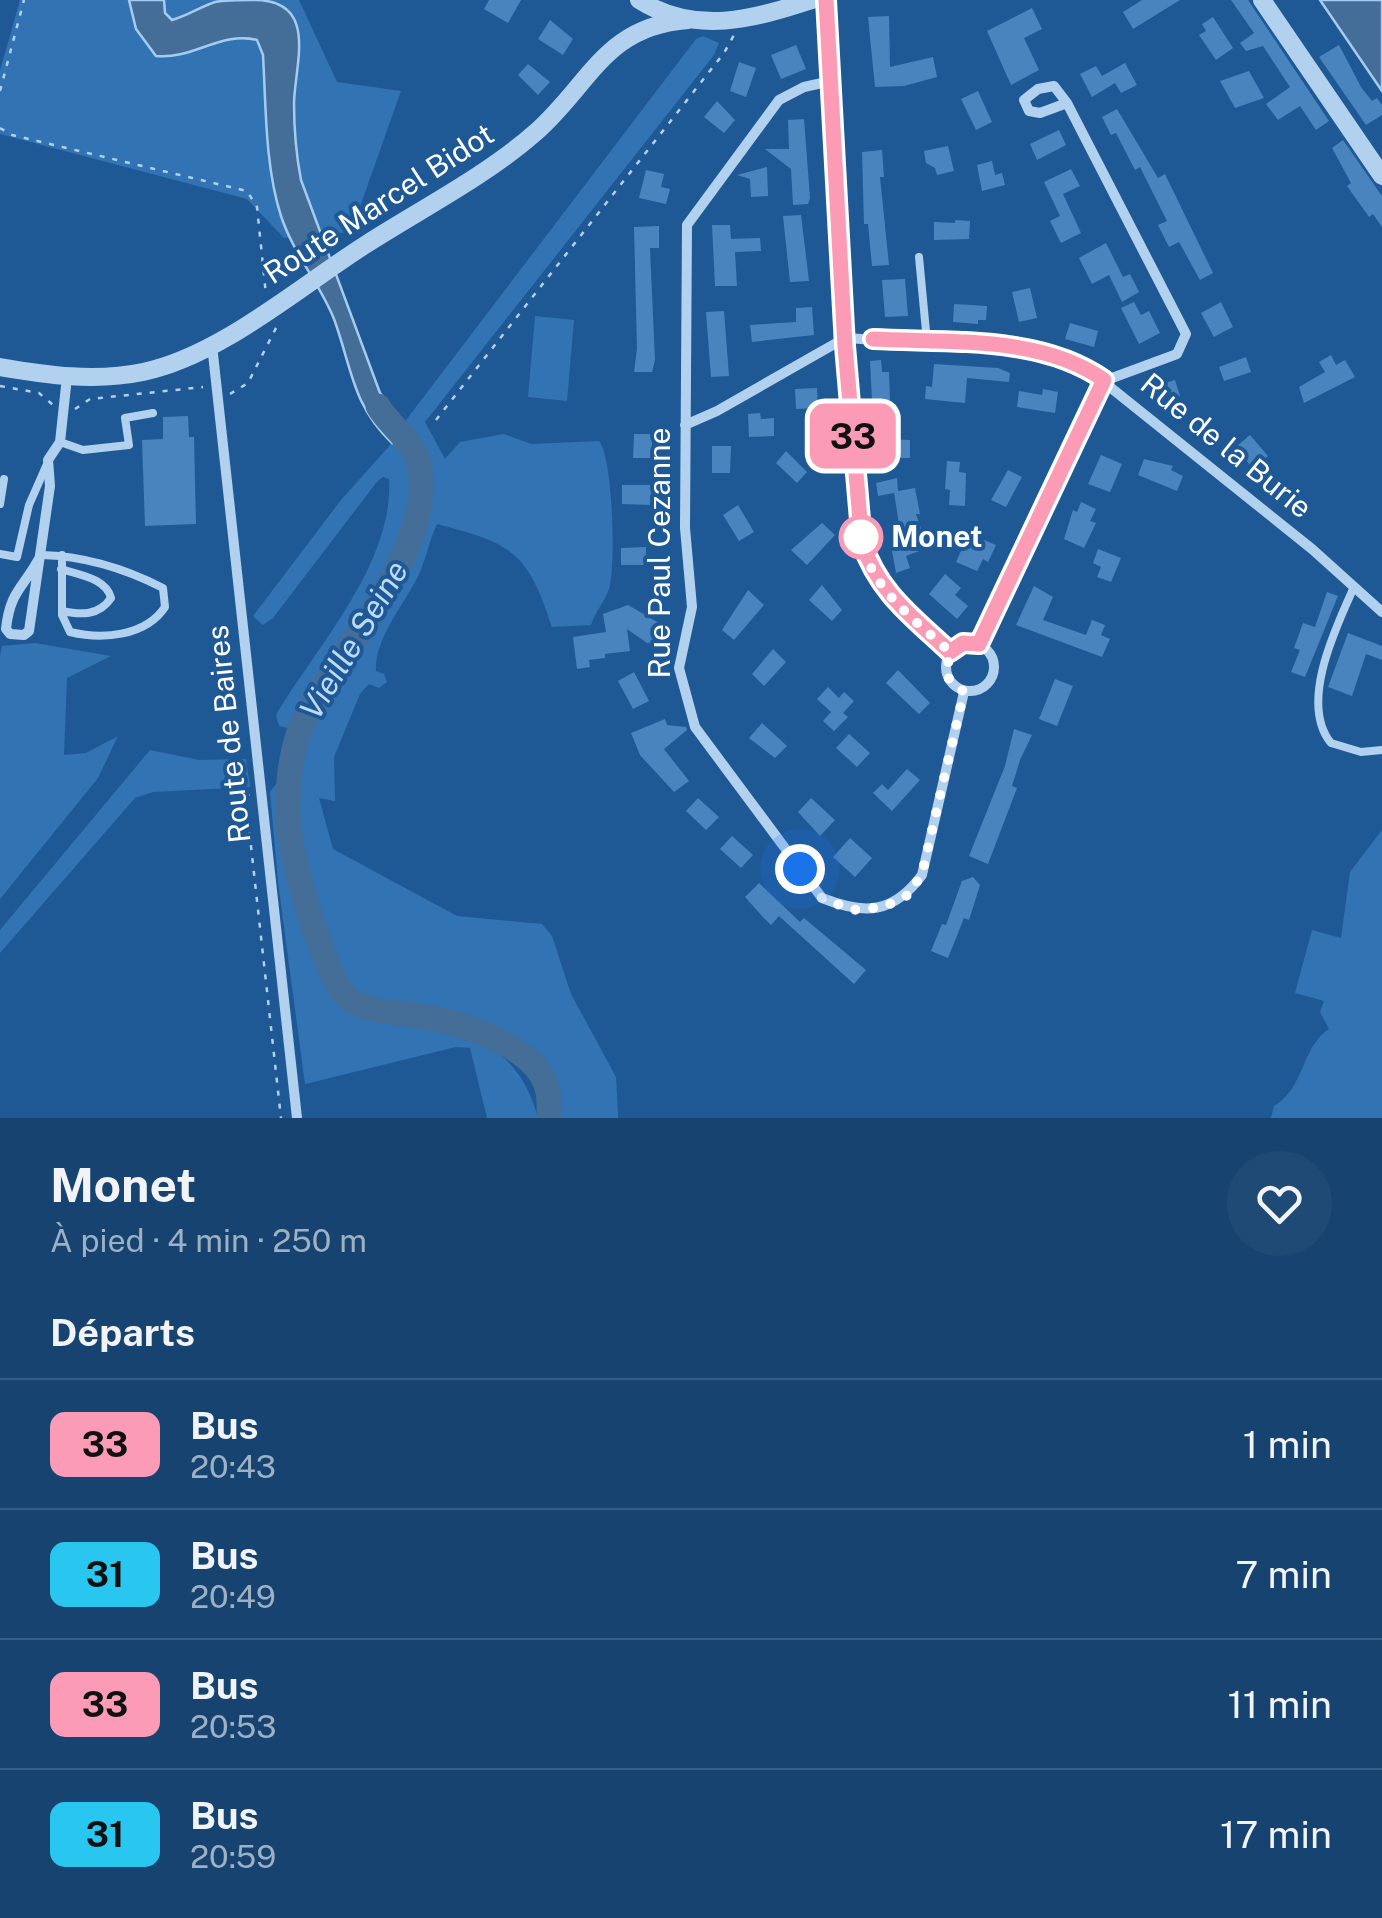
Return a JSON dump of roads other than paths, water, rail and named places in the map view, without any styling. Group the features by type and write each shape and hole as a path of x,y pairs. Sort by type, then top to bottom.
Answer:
{"street":[{"path":"639,0 688,20 737,22 812,0"},
{"path":"826,0 844,338 862,543 872,572 885,592 950,652"},
{"path":"1262,0 1382,176"},
{"name":"Route Marcel Bidot","path":"0,367 67,377 146,372 212,345 527,140 620,40 659,23 688,20"},
{"name":"Rue Paul Cezanne","path":"831,81 778,100 686,224 686,528 692,606 679,668 694,727 822,898 852,910 884,907 908,895 922,874 964,692"},
{"path":"979,644 1104,380 1177,354 1186,334 1067,103"},
{"path":"685,424 717,411 844,338"},
{"name":"Rue de la Burie","path":"844,338 1026,350 1080,363 1382,612"},
{"name":"Route de Baires","path":"212,345 297,1118"},
{"path":"41,555 29,578 9,599 6,629 10,634 24,636 30,631 41,555 50,486 48,460 60,442 67,377"},
{"path":"963,643 979,644 992,656 994,674 982,689 964,692 946,676 950,652 963,643"}],"lane":[{"path":"919,257 927,342"},
{"path":"60,442 82,450 129,445 125,418 153,413"},
{"path":"0,554 16,557 29,505 48,460"},
{"path":"0,504 4,480"},
{"path":"41,555 79,556 163,588 166,607 154,623 92,638 70,632 62,611 62,556"},
{"path":"61,570 102,583 111,598 106,606 90,614 62,611"},
{"path":"1354,587 1316,693 1317,718 1331,743 1362,752 1382,750"}],"waterway":[{"name":"Vieille Seine","path":"378,406 418,459 420,500 412,534 398,567 302,725 291,762 288,804 297,867 330,969 349,999 371,1009 450,1023 510,1047 539,1072 548,1092 549,1118"}],"place":[{"name":"Monet","path":"861,537"}]}
